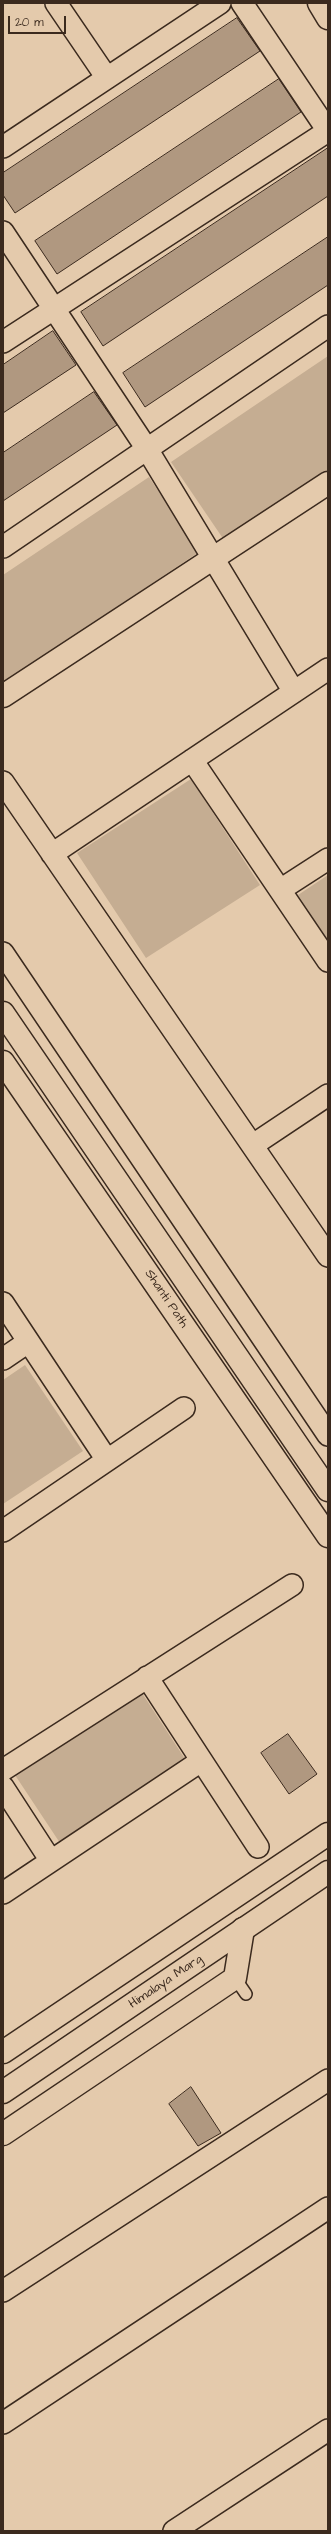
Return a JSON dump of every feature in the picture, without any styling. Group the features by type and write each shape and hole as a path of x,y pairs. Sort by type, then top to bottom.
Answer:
{"main road":[{"path":"319,3 328,18"},
{"path":"3,696 328,483"},
{"path":"3,1013 328,1490"},
{"name":"Shanti Path","path":"3,1062 328,1536"},
{"path":"306,1848 328,1817"},
{"path":"3,2052 328,1834"},
{"name":"Himalaya Marg","path":"3,2092 328,1872"},
{"path":"3,2134 241,1986 243,1929"}],"street":[{"path":"56,3 107,78"},
{"path":"3,147 220,3"},
{"path":"3,342 328,131 242,3"},
{"path":"3,232 147,449 294,692"},
{"path":"3,546 328,326"},
{"path":"52,854 328,669"},
{"path":"192,760 328,961"},
{"path":"3,782 328,1256"},
{"path":"280,890 328,859"},
{"path":"3,954 328,1435"},
{"path":"253,1145 328,1095"},
{"path":"3,1303 107,1460"},
{"path":"3,1359 28,1342"},
{"path":"3,1531 184,1408"},
{"path":"3,1770 292,1585"},
{"path":"147,1677 258,1847"},
{"path":"3,1893 201,1761"},
{"path":"3,1787 51,1861"},
{"path":"3,2291 328,2080"},
{"path":"3,2423 328,2208"},
{"path":"174,2531 328,2430"}],"shaded area":[{"path":"328,356 328,470 224,540 171,462"},
{"path":"149,477 199,552 3,683 3,575"},
{"path":"191,779 260,885 146,958 77,853"},
{"path":"328,875 328,940 298,895"},
{"path":"25,1365 83,1451 3,1504 3,1380"},
{"path":"142,1693 187,1762 60,1843 15,1775"}],"building":[{"path":"237,18 260,51 15,213 3,195 3,173"},
{"path":"279,79 301,112 57,274 35,241"},
{"path":"328,148 328,196 103,346 81,312"},
{"path":"328,237 328,285 145,407 123,373"},
{"path":"53,331 76,365 3,413 3,365"},
{"path":"94,392 117,425 3,501 3,453"},
{"path":"288,1734 317,1774 289,1794 261,1753"},
{"path":"191,2087 221,2133 198,2146 169,2104"}]}
